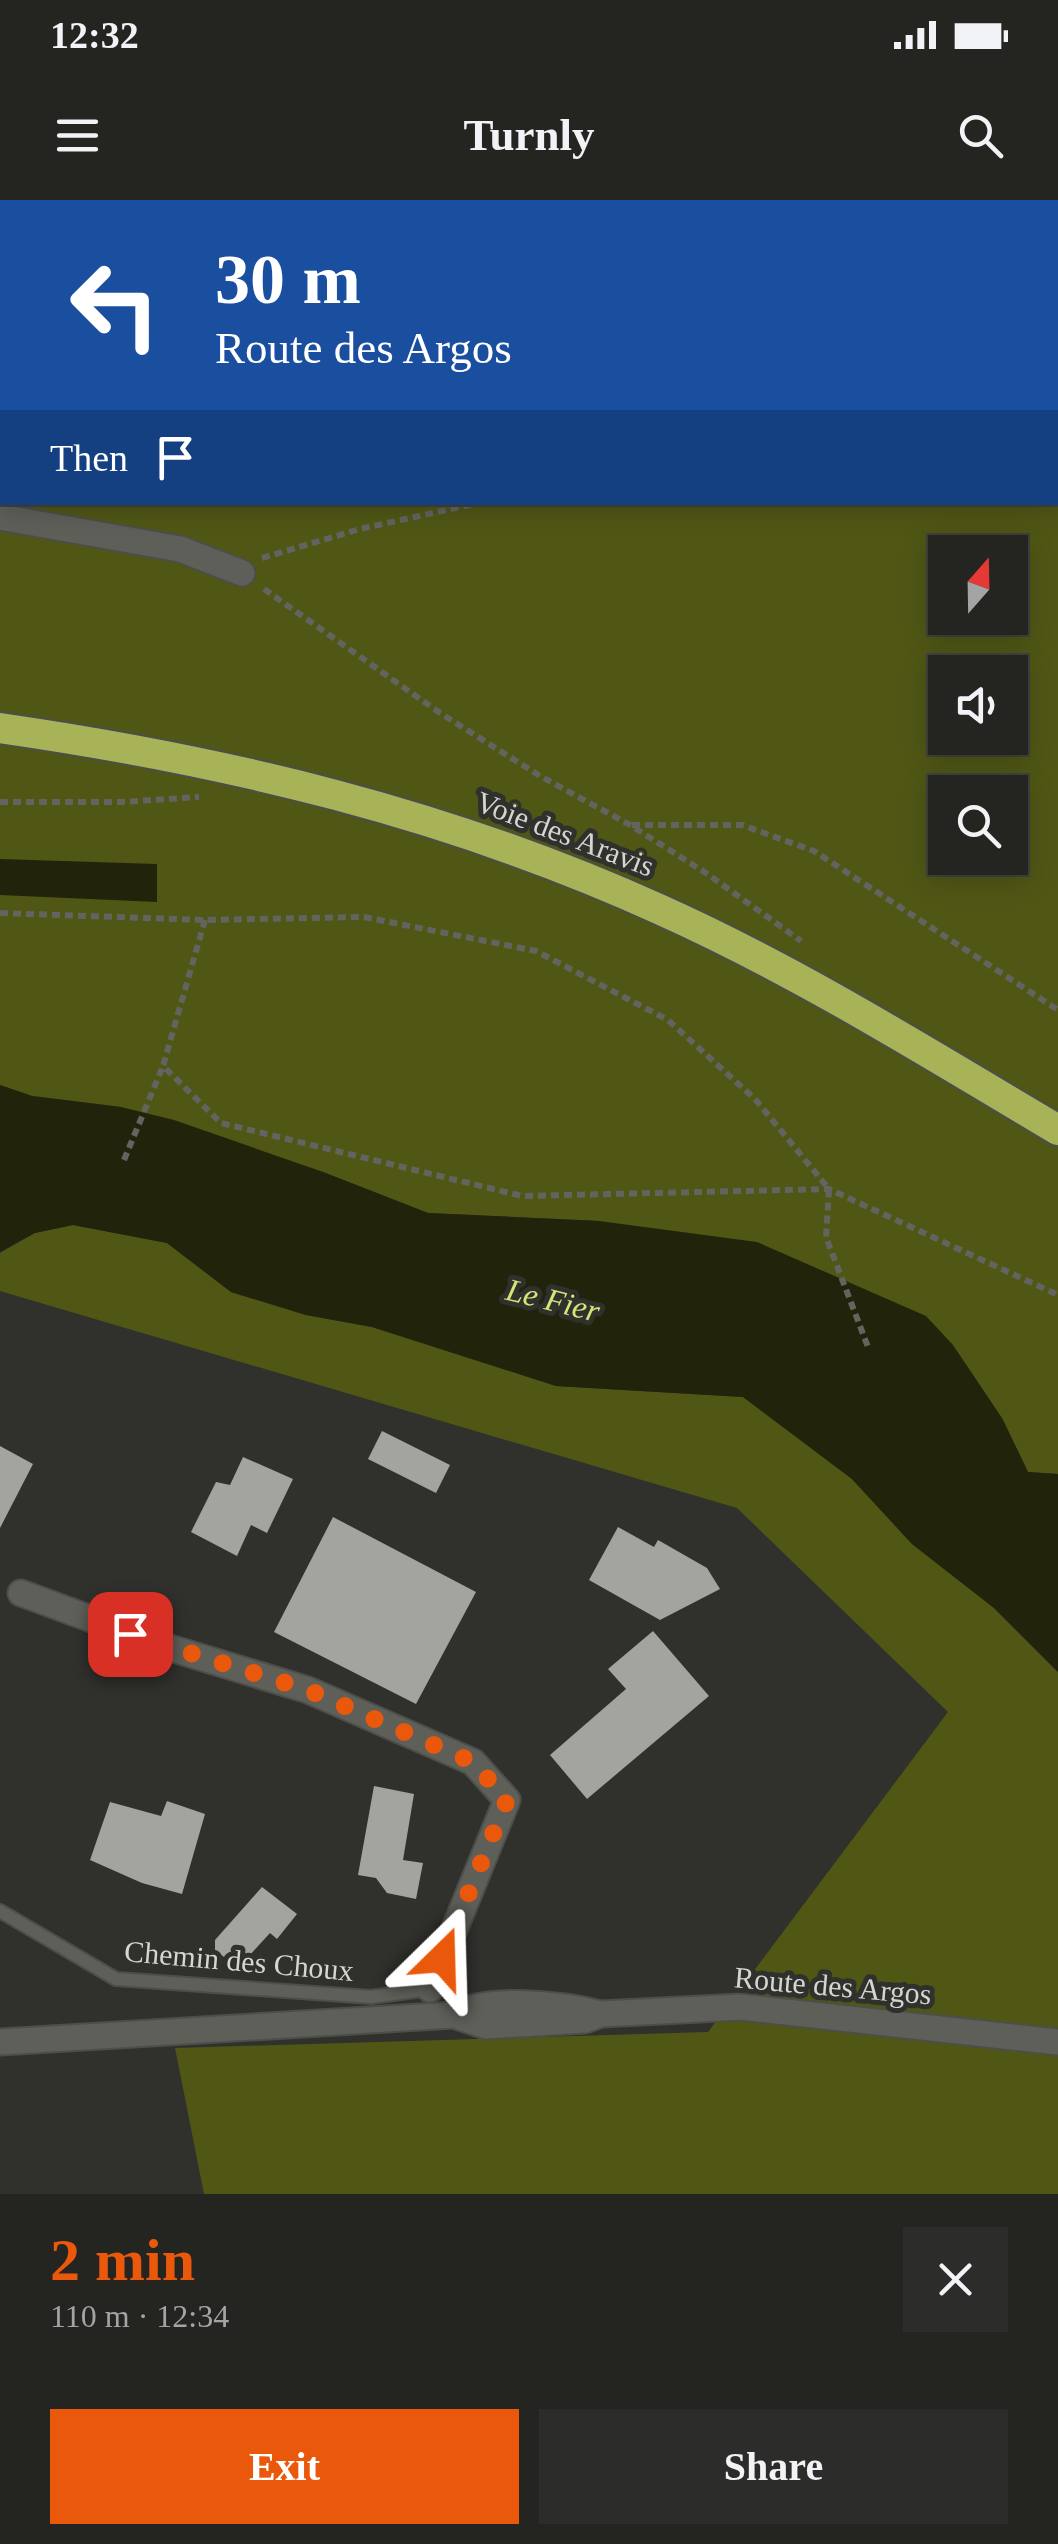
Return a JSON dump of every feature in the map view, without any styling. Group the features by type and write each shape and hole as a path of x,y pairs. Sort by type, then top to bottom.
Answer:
{"highway":[{"name":"Voie des Aravis","path":"0,728 212,763 321,789 443,824 529,855 662,910 758,956 1058,1130"}],"street":[{"path":"0,517 180,549 242,573"},
{"path":"20,1594 167,1647 308,1690 473,1762 507,1800 430,1989 403,2009 402,2019"},
{"path":"430,1989 461,2012"},
{"name":"Route des Argos","path":"0,2042 402,2019 461,2012 486,2026 584,2020 600,2014 740,2007 1058,2042"}],"lane":[{"name":"Chemin des Choux","path":"0,1911 116,1979 371,1998 430,1989"}],"path":[{"path":"469,505 277,552 255,561 242,573 440,713 540,776 630,825 716,880 810,948"},
{"path":"0,802 121,802 206,796"},
{"path":"630,825 742,825 814,851 1058,1010"},
{"path":"0,913 205,920 364,917 536,950 668,1020 755,1099 829,1190 826,1238 868,1347"},
{"path":"124,1160 163,1066 205,920"},
{"path":"163,1066 221,1123 522,1196 829,1190 1058,1295"}],"green space":[{"path":"0,505 1058,505 1058,1474 1028,1472 1002,1418 599,1221 428,1213 323,1172 120,1107 32,1096 0,1085"},
{"path":"73,1225 167,1243 231,1292 306,1315 372,1327 556,1386 743,1397 852,1479 912,1544 994,1608 1058,1672 1058,2194 204,2194 175,2048 708,2032 948,1712 737,1508 0,1291 0,1253 34,1233"}],"water":[{"path":"0,859 157,864 157,902 0,895"},
{"name":"Le Fier","path":"0,1085 32,1096 121,1107 174,1120 428,1213 599,1221 757,1242 926,1316 953,1345 1002,1418 1028,1472 1058,1474 1058,1672 994,1608 912,1544 852,1479 743,1397 556,1386 372,1327 306,1315 231,1292 167,1243 73,1225 35,1233 0,1252"}],"building":[{"path":"382,1431 450,1465 436,1493 368,1459"},
{"path":"0,1446 33,1464 0,1528"},
{"path":"243,1457 293,1479 267,1533 251,1525 237,1556 191,1532 216,1482 230,1485"},
{"path":"333,1517 476,1592 416,1704 274,1632"},
{"path":"618,1527 654,1547 658,1540 707,1568 720,1589 660,1620 589,1580"},
{"path":"653,1631 709,1696 587,1799 550,1755 626,1689 608,1669"},
{"path":"374,1786 414,1794 403,1860 423,1863 416,1899 387,1893 376,1878 358,1875"},
{"path":"167,1801 205,1814 182,1894 142,1883 90,1860 110,1802 161,1816"},
{"path":"262,1887 297,1914 277,1939 270,1933 238,1968 215,1950 215,1940"}],"route":[{"path":"130,1634 308,1690 473,1762 507,1800 442,1958"}]}
